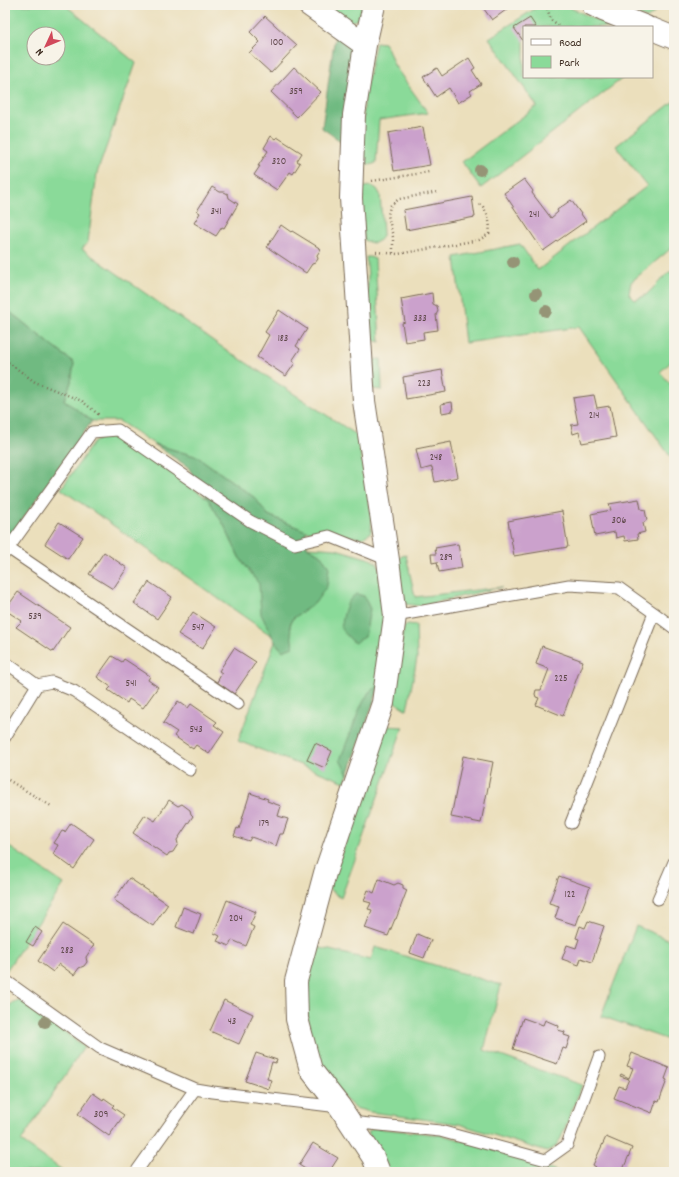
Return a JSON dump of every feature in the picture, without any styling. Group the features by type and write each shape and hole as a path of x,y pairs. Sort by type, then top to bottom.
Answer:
{"street":[{"path":"309,5 365,45"},
{"path":"374,5 365,45 354,115 351,198 364,401 395,616 382,703 325,873 296,981 297,1018 310,1070 345,1114 374,1157 379,1172"},
{"path":"593,5 643,26"},
{"path":"653,29 674,38"}],"lane":[{"path":"238,704 7,550 92,432 118,430 250,521 295,544 329,536 388,560"},
{"path":"395,616 569,584 619,588 674,628"},
{"path":"571,823 654,612"},
{"path":"5,662 36,685 52,682 74,691 190,770"},
{"path":"5,737 36,685"},
{"path":"658,899 674,862"},
{"path":"5,980 100,1048 195,1088 440,1131 546,1160 567,1145 599,1057"},
{"path":"136,1172 195,1088"}],"path":[{"path":"546,5 551,20 560,26"},
{"path":"352,180 361,182 373,181 429,172"},
{"path":"393,253 393,237 388,215 390,206 399,199 438,192"},
{"path":"354,248 398,254 478,240 489,234 491,225 488,214 482,205 477,204"},
{"path":"5,360 35,382 82,401 118,430"},
{"path":"5,778 51,806"}],"green space":[{"path":"5,5 65,5 136,63 97,173 88,242 82,249 222,347 357,435 372,517 371,532 363,538 306,531 268,515 255,498 198,457 154,444 119,421 92,421 64,400 71,382 74,363 5,308"},
{"path":"318,5 365,5 360,17 349,22"},
{"path":"538,5 564,5 611,26 523,26 523,78 623,78 481,188 462,162 537,106 489,38 536,8"},
{"path":"610,5 652,5 656,10 647,18"},
{"path":"335,35 353,47 356,53 342,142 322,128"},
{"path":"376,42 384,43 394,65 428,113 379,120 376,163 370,165 363,162 361,154 365,91"},
{"path":"674,101 674,246 631,282 629,294 635,300 646,295 669,272 674,272 674,359 660,372 674,388 674,462 579,327 465,343 455,257 520,244 538,270 647,186 616,146"},
{"path":"372,186 377,189 380,194 383,233 378,241 371,243 364,240 360,192 363,187"},
{"path":"366,257 375,259 380,342 371,340 367,312 368,275"},
{"path":"5,308 74,363 71,382 64,400 92,421 5,544"},
{"path":"381,359 382,390 373,389 370,360"},
{"path":"113,436 124,438 208,499 224,525 239,557 260,584 262,614 272,636 61,489 93,443 103,437"},
{"path":"154,444 198,457 255,498 268,515 306,531 307,547 321,555 329,567 327,586 315,603 292,619 290,625 293,647 283,651 275,642 261,614 259,584 239,557 224,525 188,467"},
{"path":"307,547 336,549 370,559 377,563 382,574 386,591 380,684 345,782 238,741 275,642 283,651 292,619 315,603 321,555"},
{"path":"406,555 415,597 502,587 420,606 405,604 402,600 397,560"},
{"path":"356,594 364,596 370,609 365,637 354,643 341,629 347,605"},
{"path":"408,624 416,625 417,658 407,710 393,701 404,626"},
{"path":"380,684 348,775 340,760 360,708 369,692"},
{"path":"386,726 403,727 341,898 329,889"},
{"path":"5,844 64,884 6,971 5,971"},
{"path":"636,926 674,942 674,1042 601,1016"},
{"path":"317,947 371,960 375,947 501,985 484,1050 582,1085 561,1138 555,1147 547,1152 459,1124 370,1112 355,1108 345,1099 319,1061 310,1031 305,997 308,969"},
{"path":"22,1001 43,1015 84,1047 21,1141 65,1172 5,1172 5,1011 13,1002"},
{"path":"374,1128 442,1135 487,1147 560,1172 388,1172 368,1132"}],"building":[{"path":"481,5 513,5 492,20"},
{"path":"265,16 297,45 271,73 249,53 260,42 250,32"},
{"path":"530,18 535,26 523,26 523,41 514,28"},
{"path":"469,58 475,68 472,70 481,84 470,91 472,94 458,103 449,88 436,97 423,77 437,68 442,76"},
{"path":"294,67 321,92 297,117 271,92"},
{"path":"423,127 430,165 394,171 388,133"},
{"path":"271,136 275,139 277,137 302,153 297,161 300,163 293,174 290,172 277,190 254,175 268,151 264,148"},
{"path":"524,179 533,191 532,193 551,218 558,212 557,210 571,200 586,221 543,251 504,193"},
{"path":"212,187 220,192 228,194 229,198 238,204 224,228 222,227 216,236 194,223 200,213 197,211"},
{"path":"472,197 475,217 406,230 403,210"},
{"path":"281,225 321,249 317,255 318,259 312,264 306,273 267,247"},
{"path":"432,293 433,304 437,306 438,311 436,315 438,330 423,332 424,339 405,342 402,323 405,322 401,299"},
{"path":"279,310 307,329 296,346 300,349 292,361 295,363 286,376 257,357 269,335 265,332"},
{"path":"442,370 446,392 406,399 403,377"},
{"path":"594,395 597,408 610,406 616,437 582,443 579,432 573,434 571,425 578,424 573,398"},
{"path":"452,402 453,411 442,413 441,404"},
{"path":"451,442 458,477 435,482 432,467 421,470 416,449"},
{"path":"639,499 641,509 645,510 647,520 643,523 645,532 637,534 638,539 625,541 624,536 616,538 615,532 595,536 591,514 611,510 609,504"},
{"path":"562,511 568,547 514,556 508,521"},
{"path":"59,522 83,537 68,559 45,544"},
{"path":"458,544 462,568 439,572 437,562 432,563 431,554 436,554 435,548"},
{"path":"104,552 127,568 113,589 89,574"},
{"path":"149,582 172,597 157,619 134,603"},
{"path":"18,592 70,627 53,652 16,627 22,621 5,610"},
{"path":"193,612 216,627 202,649 178,634"},
{"path":"542,646 583,661 563,716 536,705 539,698 536,697 536,690 541,690 549,669 536,664"},
{"path":"234,648 256,662 234,694 217,682 222,673 219,671"},
{"path":"112,656 122,662 124,659 150,676 148,680 158,687 143,708 129,699 127,703 108,690 111,687 97,677"},
{"path":"178,701 188,708 191,704 217,722 214,725 224,732 209,754 196,745 193,749 174,736 177,732 163,723"},
{"path":"315,743 332,751 325,768 307,760"},
{"path":"463,756 493,762 481,823 451,817"},
{"path":"250,793 268,799 267,801 281,806 278,816 288,819 283,834 280,834 276,846 251,837 249,841 234,836 237,828 239,829"},
{"path":"169,800 178,806 182,804 190,810 193,816 177,840 178,844 173,852 169,853 167,856 133,833 145,815 155,821"},
{"path":"71,823 94,839 74,869 53,854 58,845 54,843 62,831 65,832"},
{"path":"559,876 590,887 576,925 555,918 559,906 549,903"},
{"path":"129,878 168,904 153,926 114,900"},
{"path":"379,879 394,885 398,883 403,885 403,888 407,890 388,936 365,928 372,910 368,909 371,903 364,901 368,890 374,893"},
{"path":"227,900 256,912 250,925 254,927 246,946 232,940 229,946 217,941 220,936 214,933"},
{"path":"183,907 201,914 194,934 176,927"},
{"path":"588,921 604,926 592,962 581,958 579,965 562,959 567,945 576,948 579,939 576,938 580,926 585,928"},
{"path":"63,924 94,945 86,957 87,962 84,966 79,968 74,975 59,964 53,972 38,961"},
{"path":"35,927 42,932 33,946 26,942"},
{"path":"417,934 431,940 424,958 410,953"},
{"path":"224,1000 253,1014 239,1044 210,1031"},
{"path":"523,1018 543,1025 545,1020 559,1026 558,1030 565,1032 564,1035 570,1037 566,1049 563,1048 557,1064 513,1049"},
{"path":"256,1053 277,1060 276,1063 272,1062 267,1079 272,1080 269,1089 245,1081"},
{"path":"632,1053 669,1068 665,1079 667,1080 659,1102 656,1101 652,1113 614,1098 619,1086 625,1088 629,1079 620,1076 621,1074 629,1078 633,1068 627,1066"},
{"path":"93,1093 114,1105 112,1107 124,1115 109,1136 78,1114"},
{"path":"606,1137 632,1148 622,1172 594,1172 596,1167 593,1165"},
{"path":"313,1143 338,1158 329,1172 310,1172 299,1165"}]}
